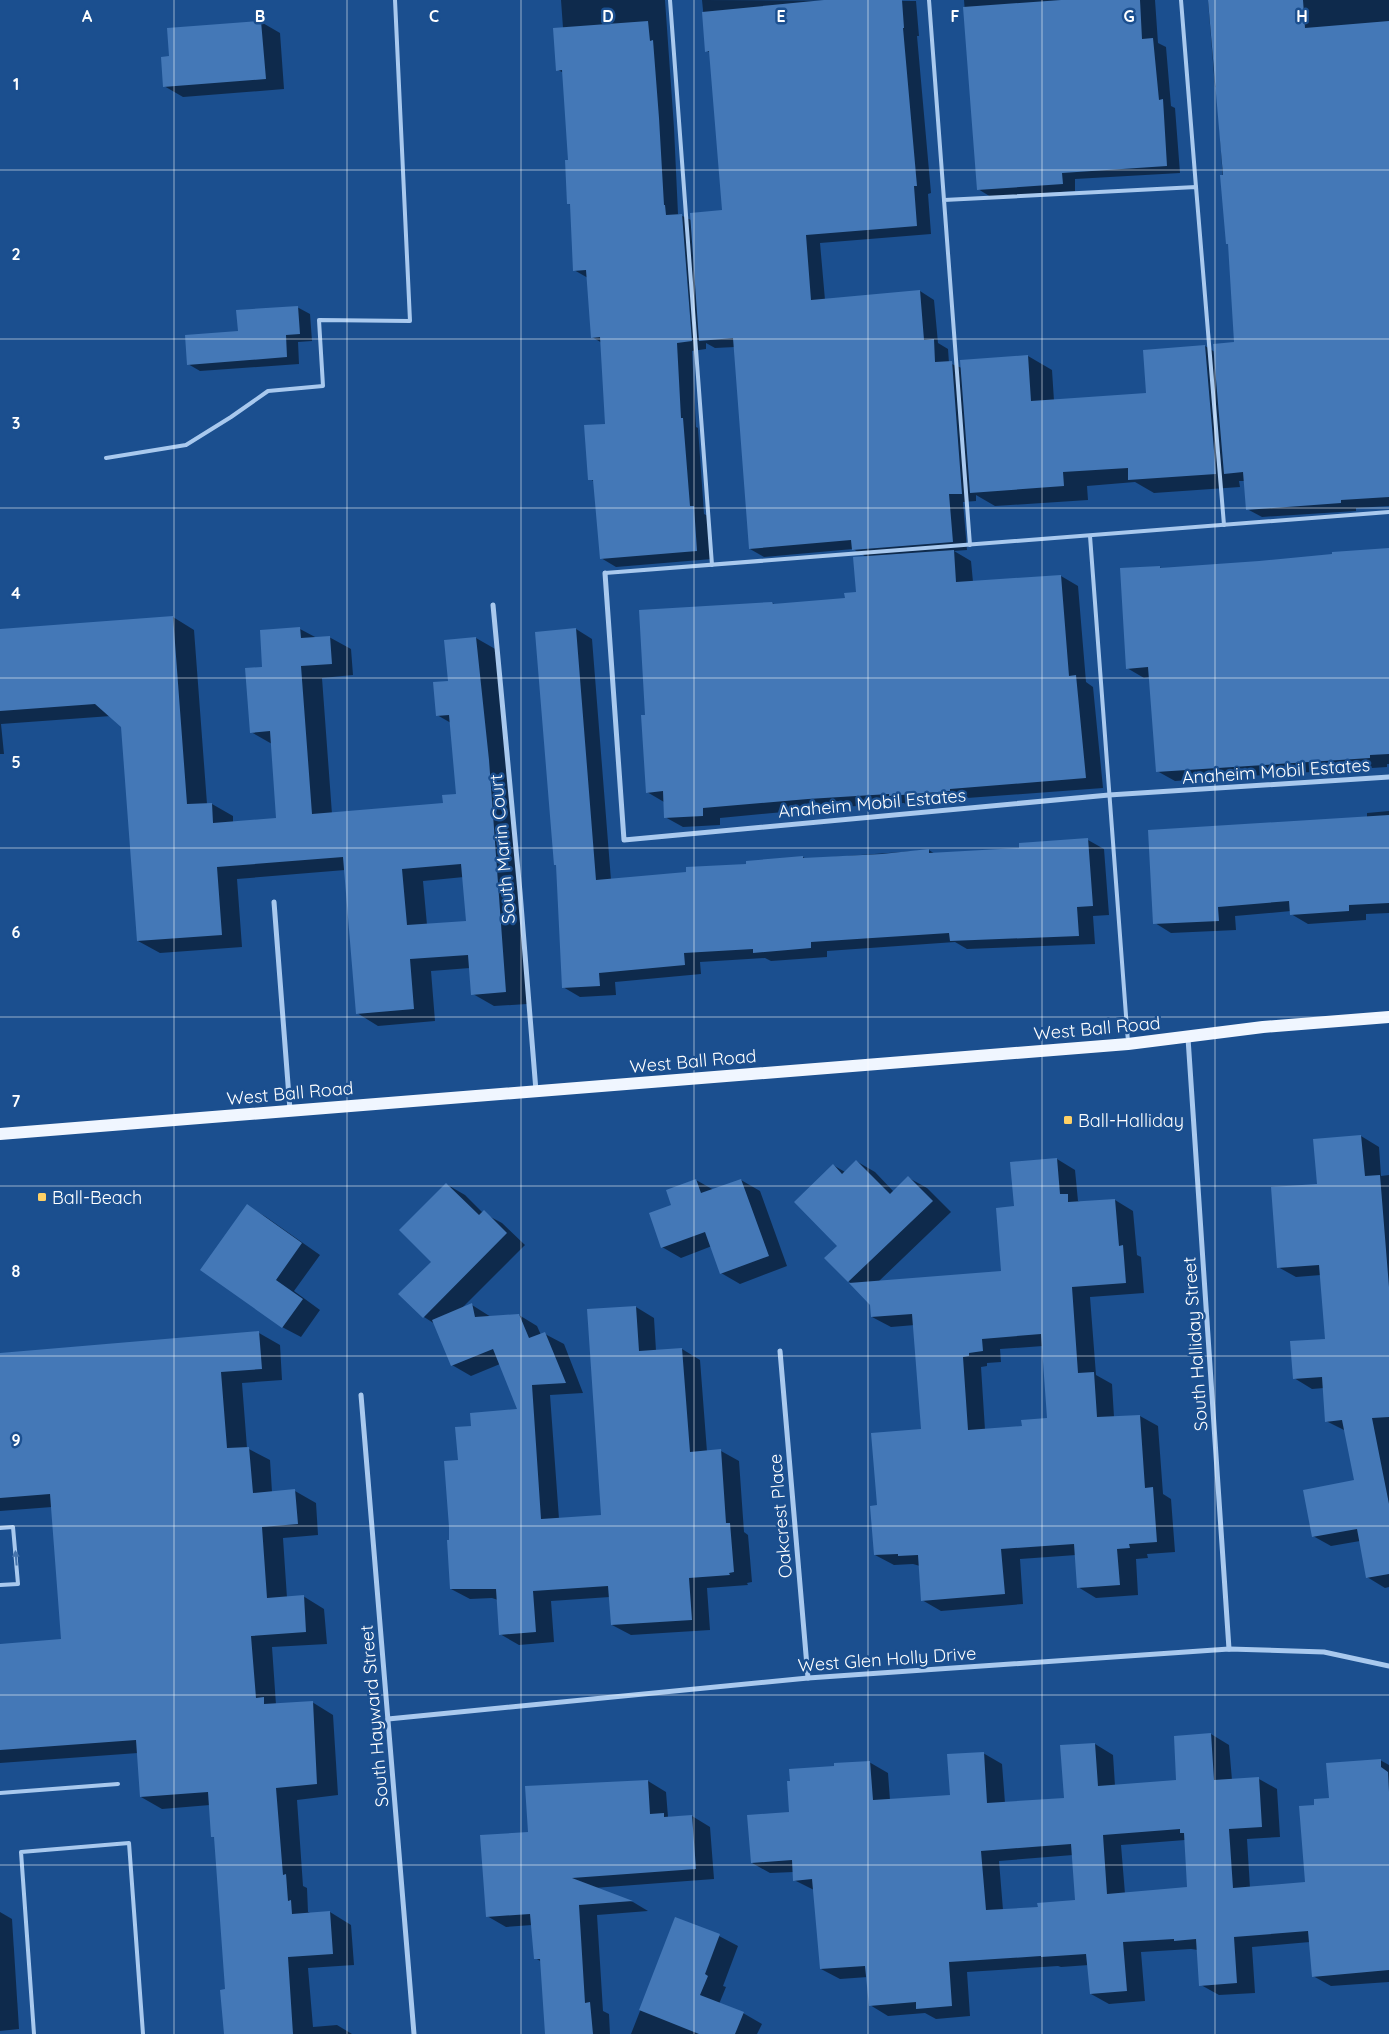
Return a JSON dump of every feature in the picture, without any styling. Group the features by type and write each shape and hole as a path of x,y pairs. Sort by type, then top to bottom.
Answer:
{"main road":[{"name":"West Ball Road","path":"0,1134 1128,1044 1263,1027 1389,1017"}],"street":[{"name":"Anaheim Mobil Estates","path":"605,574 624,840 1109,795 1389,777"},
{"name":"South Marin Court","path":"493,605 520,892 536,1091"},
{"path":"274,902 290,1111"},
{"name":"South Halliday Street","path":"1188,1037 1229,1649"},
{"name":"Oakcrest Place","path":"780,1350 808,1678"},
{"name":"South Hayward Street","path":"361,1395 414,2034"},
{"name":"West Glen Holly Drive","path":"388,1719 808,1678 1229,1649 1324,1652 1389,1666"}],"lane":[{"path":"106,458 186,445 268,391 323,386 319,320 410,321 395,0"},
{"path":"670,0 712,565"},
{"path":"929,0 970,545"},
{"path":"1181,0 1224,525"},
{"path":"944,200 1196,187"},
{"path":"605,574 1389,512"},
{"path":"1090,536 1128,1044"},
{"path":"0,1528 13,1527 18,1584 0,1585"},
{"path":"0,1793 118,1784"},
{"path":"34,2034 21,1852 129,1844 142,2034"}],"building":[{"path":"824,0 902,0 917,186 914,186 917,226 806,235 811,300 920,290 924,340 934,339 935,362 952,361 962,494 949,494 953,542 852,550 851,540 749,549 733,338 699,341 690,213 722,210 709,51 705,52 702,12"},
{"path":"1061,0 1140,0 1142,39 1153,38 1159,100 1163,99 1167,166 1062,173 1063,184 977,190 963,7"},
{"path":"1208,0 1303,0 1305,28 1389,21 1389,497 1341,500 1341,503 1246,510 1243,472 1224,474 1213,344 1234,342 1228,244 1226,244 1220,175 1223,175"},
{"path":"261,21 266,79 163,87 161,57 169,56 167,28"},
{"path":"648,21 650,41 653,40 664,205 666,215 682,214 692,341 677,343 681,418 683,418 690,506 694,506 697,551 600,559 593,480 588,480 584,425 605,424 600,337 591,338 586,270 573,271 570,204 567,204 565,160 568,160 562,70 556,71 553,28"},
{"path":"298,306 300,334 286,335 287,357 187,365 185,335 238,331 236,310"},
{"path":"1205,345 1216,474 1128,480 1128,468 1063,472 1064,486 970,493 960,360 1028,355 1031,401 1146,393 1143,350"},
{"path":"1389,548 1389,754 1370,755 1370,758 1156,772 1148,667 1126,669 1120,568 1160,566 1160,568 1259,561 1332,554 1332,552"},
{"path":"954,550 956,582 1061,575 1069,676 1076,675 1086,778 889,796 889,794 808,799 703,808 703,816 664,818 663,791 646,793 641,715 645,715 639,610 772,602 773,604 845,598 844,593 856,592 853,557"},
{"path":"173,616 187,804 212,803 213,823 276,818 270,731 250,733 245,668 262,667 260,630 300,627 301,638 330,636 332,664 301,666 312,814 443,803 442,795 456,794 449,715 436,716 433,682 448,681 444,640 476,637 489,760 506,992 471,995 468,955 410,959 414,1009 356,1014 343,857 217,867 222,935 137,941 121,727 95,704 0,711 0,629","holes":["461,864 466,921 407,925 402,869"]},
{"path":"576,628 596,880 686,872 686,867 746,864 746,861 803,856 803,858 882,854 929,849 929,853 1019,848 1019,843 1088,838 1093,906 1077,907 1079,936 950,941 949,933 811,942 811,948 753,953 753,949 684,953 685,965 599,973 600,986 562,988 556,865 554,865 535,632"},
{"path":"1389,815 1389,903 1349,905 1349,911 1290,915 1289,901 1218,907 1219,921 1153,924 1148,830"},
{"path":"1361,1135 1365,1176 1380,1175 1389,1287 1389,1417 1372,1418 1389,1504 1389,1574 1366,1578 1357,1529 1312,1537 1303,1490 1354,1480 1342,1420 1325,1422 1322,1377 1293,1379 1290,1341 1325,1339 1319,1265 1277,1268 1271,1187 1317,1184 1313,1139"},
{"path":"1057,1158 1060,1194 1068,1194 1068,1202 1115,1199 1119,1246 1123,1245 1126,1283 1072,1287 1078,1373 1094,1372 1097,1417 1140,1415 1145,1488 1153,1487 1157,1542 1129,1544 1130,1548 1117,1549 1120,1585 1077,1588 1074,1544 1001,1549 1005,1594 921,1601 918,1555 874,1555 870,1506 877,1505 871,1433 921,1429 912,1314 871,1317 870,1305 849,1283 1001,1271 996,1208 1014,1206 1010,1162","holes":["1041,1334 1047,1418 1021,1420 1022,1426 968,1430 963,1357 969,1356 969,1353 983,1351 982,1339"]},
{"path":"856,1160 890,1194 908,1176 933,1201 848,1282 824,1258 837,1246 794,1202 833,1164 842,1174"},
{"path":"696,1179 701,1193 741,1179 769,1256 720,1274 705,1232 661,1248 649,1213 671,1205 666,1190"},
{"path":"446,1183 479,1215 484,1210 507,1233 423,1318 398,1294 431,1262 399,1230"},
{"path":"247,1204 302,1243 276,1280 303,1299 282,1328 200,1270"},
{"path":"472,1303 475,1317 519,1314 529,1338 545,1332 566,1383 532,1385 541,1519 601,1515 587,1309 636,1306 639,1351 682,1348 690,1452 721,1449 726,1523 730,1523 734,1572 729,1573 730,1575 689,1578 692,1620 611,1625 608,1586 533,1591 536,1632 499,1635 496,1589 450,1589 447,1540 449,1540 449,1527 444,1461 458,1460 455,1427 471,1426 470,1413 517,1409 493,1349 451,1366 432,1320"},
{"path":"259,1331 262,1369 221,1372 227,1448 249,1447 253,1493 295,1489 298,1524 262,1527 267,1598 304,1595 306,1632 251,1636 256,1698 264,1697 264,1704 313,1701 317,1784 276,1788 283,1875 286,1874 288,1901 291,1900 292,1914 330,1911 333,1954 288,1957 293,2034 224,2034 220,1990 225,1989 214,1837 211,1837 208,1792 140,1797 136,1740 0,1750 0,1644 61,1639 50,1494 0,1498 0,1353"},
{"path":"1211,1733 1214,1780 1259,1777 1262,1827 1229,1829 1233,1888 1305,1882 1299,1806 1314,1805 1314,1799 1329,1798 1326,1763 1381,1759 1381,1767 1388,1772 1389,1792 1389,1970 1312,1977 1308,1931 1234,1937 1237,1983 1199,1986 1196,1939 1123,1942 1127,1991 1090,1994 1086,1954 1041,1956 949,1962 952,2006 916,2009 916,2002 869,2006 865,1966 820,1969 812,1879 793,1881 792,1860 751,1863 747,1815 789,1812 787,1781 790,1781 789,1769 834,1766 834,1763 870,1761 873,1800 950,1795 947,1754 984,1752 987,1803 1064,1798 1060,1745 1095,1743 1098,1786 1176,1780 1174,1736","holes":["1180,1829 1180,1833 1184,1833 1187,1887 1107,1894 1103,1835","1071,1844 1075,1900 1037,1903 1038,1907 986,1910 981,1851"]},
{"path":"648,1780 650,1814 664,1813 664,1817 692,1815 696,1869 572,1878 633,1901 579,1905 585,2003 590,2002 593,2034 545,2034 540,1959 534,1959 530,1914 486,1917 480,1835 528,1832 525,1786"},
{"path":"675,1917 720,1934 705,1974 708,1976 700,1995 744,2012 735,2034 699,2034 639,2010"}],"place":[{"name":"Ball-Halliday","path":"1068,1120"},
{"name":"Ball-Beach","path":"42,1197"}]}
